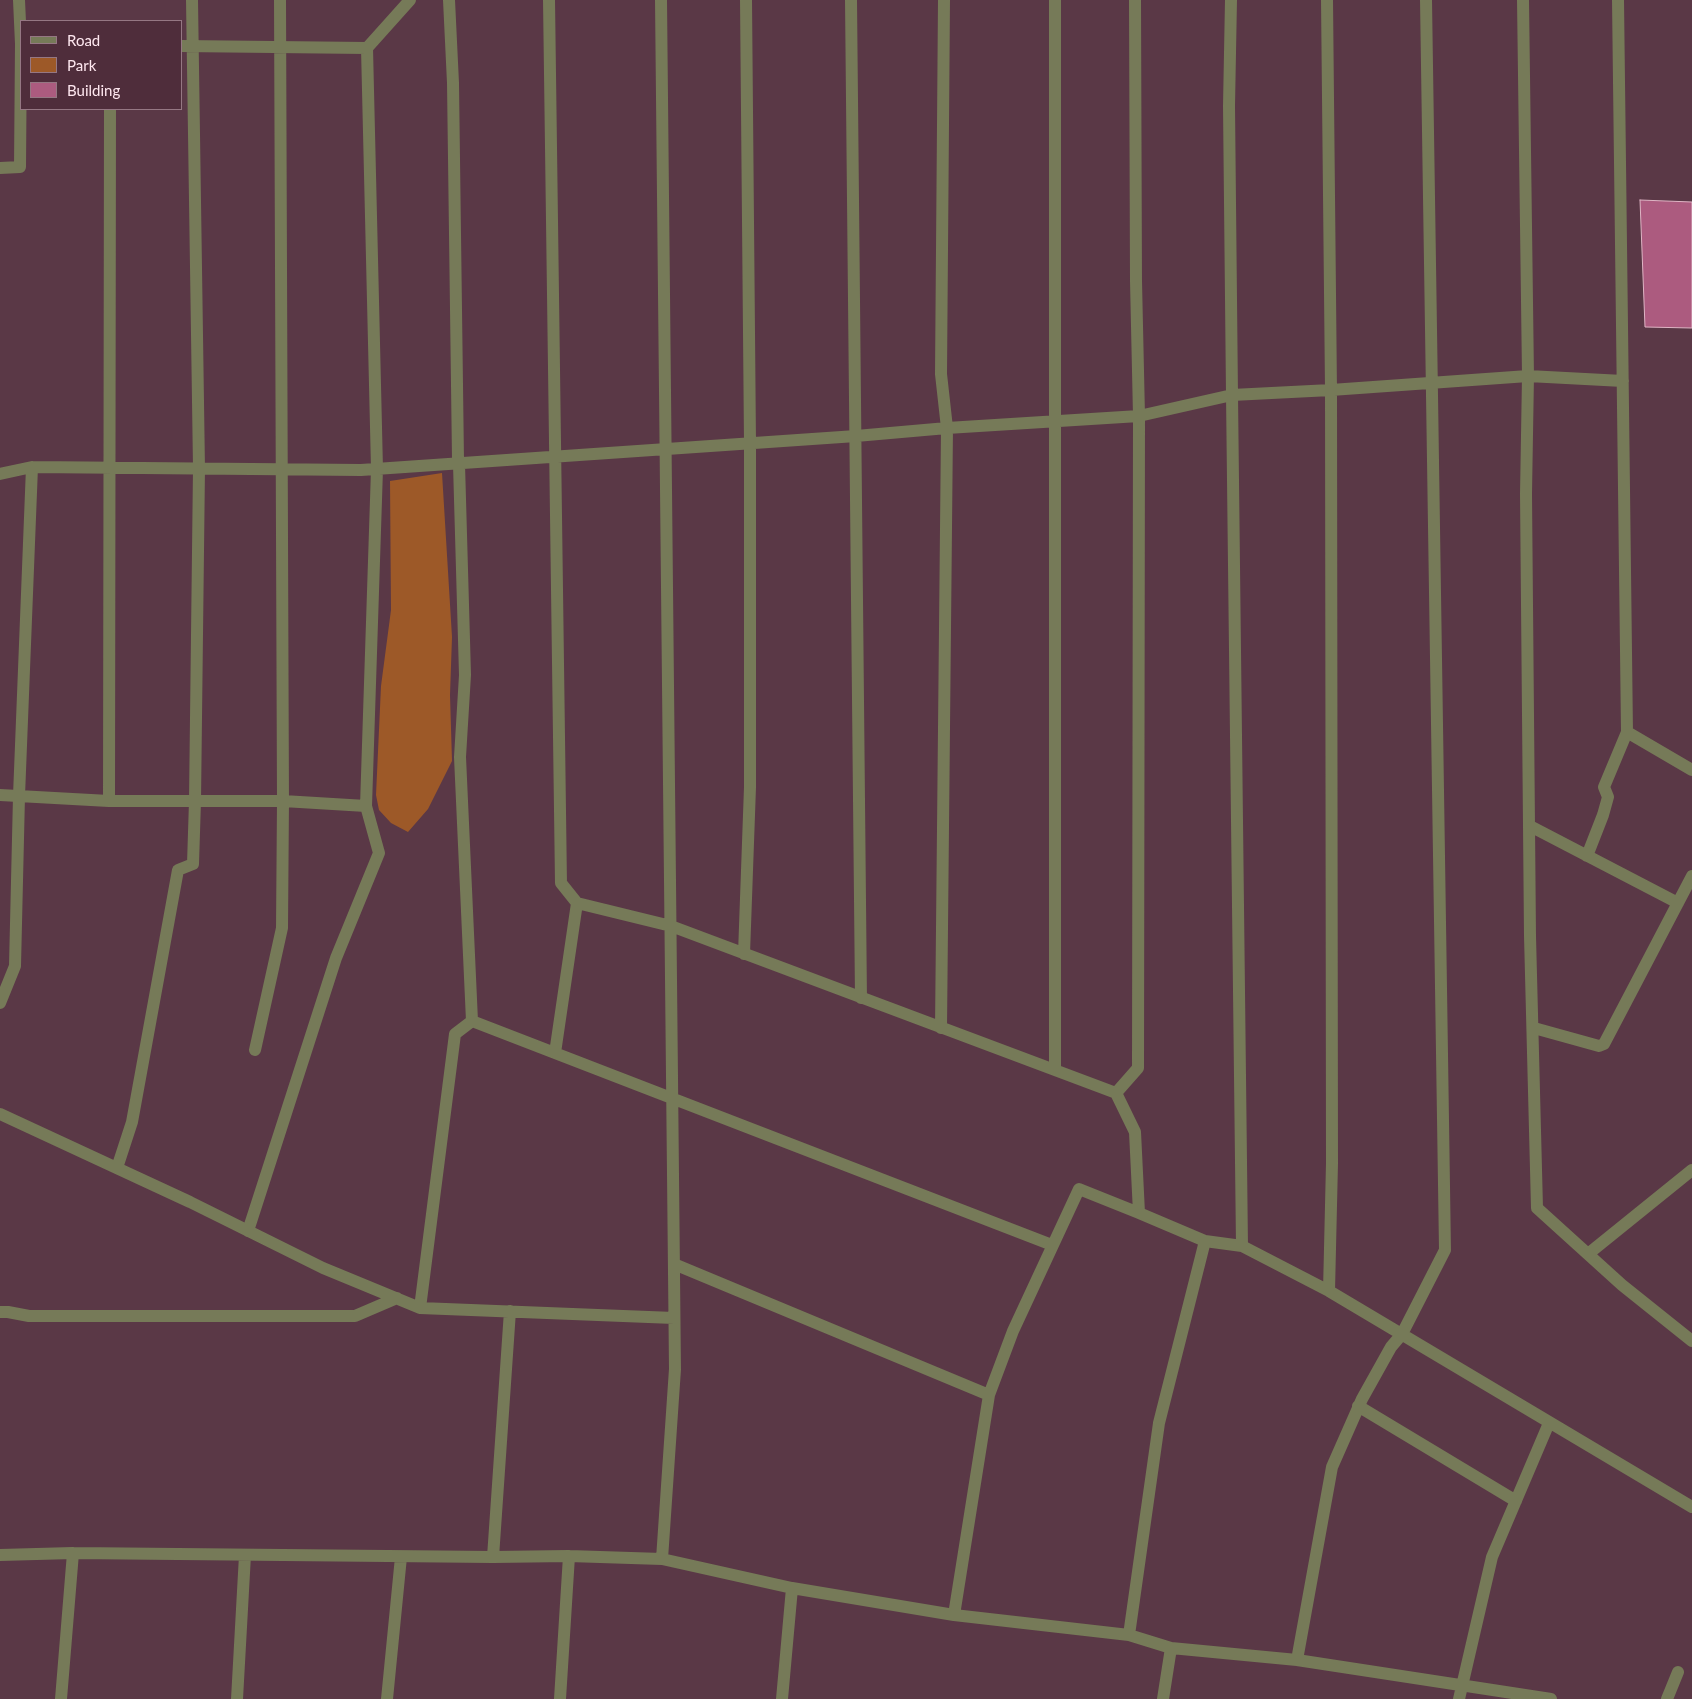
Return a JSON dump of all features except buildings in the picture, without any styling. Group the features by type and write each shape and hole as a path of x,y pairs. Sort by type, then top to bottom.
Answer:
{"street":[{"path":"19,0 20,22"},
{"path":"117,1168 132,1122 178,870 193,864 196,801 199,468 187,46 192,0"},
{"path":"255,1050 282,928 280,0"},
{"path":"248,1231 336,958 378,853 366,806 377,469 367,48 410,0"},
{"path":"449,0 453,83 458,463 465,675 460,758 472,1020"},
{"path":"550,0 561,883 577,903 671,926 1116,1093 1135,1132 1139,1213"},
{"path":"661,0 675,1369 662,1559"},
{"path":"744,954 750,787 750,443 746,0"},
{"path":"851,0 861,998"},
{"path":"942,1028 947,428 941,374 944,0"},
{"path":"1055,0 1055,1070"},
{"path":"1116,1093 1138,1068 1139,416 1134,0"},
{"path":"1231,0 1229,106 1242,1246"},
{"path":"1327,0 1331,390 1332,1163 1329,1291"},
{"path":"1296,1660 1332,1467 1358,1406 1391,1347 1402,1334 1445,1250 1426,0"},
{"path":"1523,0 1528,376 1526,504 1530,936 1534,1028 1537,1208 1622,1285 1692,1341"},
{"path":"1587,856 1608,797 1604,787 1627,732 1618,0"},
{"path":"187,46 367,48"},
{"path":"0,168 20,167 20,110"},
{"path":"109,801 110,110"},
{"path":"0,474 32,467 377,469 1139,416 1232,394 1331,390 1528,376 1623,380"},
{"path":"0,1004 15,966 19,796 32,467"},
{"path":"1627,732 1692,770"},
{"path":"0,795 109,801 283,802 366,806"},
{"path":"1530,826 1678,903"},
{"path":"1534,1028 1599,1046 1604,1044 1692,876"},
{"path":"555,1053 577,903"},
{"path":"472,1020 1052,1245"},
{"path":"420,1308 456,1034 472,1020"},
{"path":"0,1114 117,1168 323,1268 420,1308 674,1318"},
{"path":"1588,1254 1692,1170"},
{"path":"954,1615 989,1395 1013,1331 1079,1190 1205,1241 1242,1246 1329,1291 1692,1508"},
{"path":"1129,1635 1159,1423 1205,1241"},
{"path":"674,1264 989,1395"},
{"path":"0,1312 29,1316 355,1316 397,1298"},
{"path":"493,1558 510,1311"},
{"path":"1358,1406 1516,1501"},
{"path":"1459,1699 1492,1557 1549,1423"},
{"path":"0,1555 73,1553 493,1558 569,1556 662,1559 792,1588 954,1615 1129,1635 1171,1648 1296,1660 1551,1699"},
{"path":"61,1699 73,1553"},
{"path":"237,1699 245,1555"},
{"path":"560,1699 569,1556"},
{"path":"387,1699 401,1557"},
{"path":"782,1699 792,1588"},
{"path":"1163,1699 1171,1648"},
{"path":"1667,1699 1678,1672"}],"green space":[{"path":"442,473 452,637 450,695 452,761 428,809 408,832 391,823 379,810 376,795 381,686 391,610 390,481"}]}
